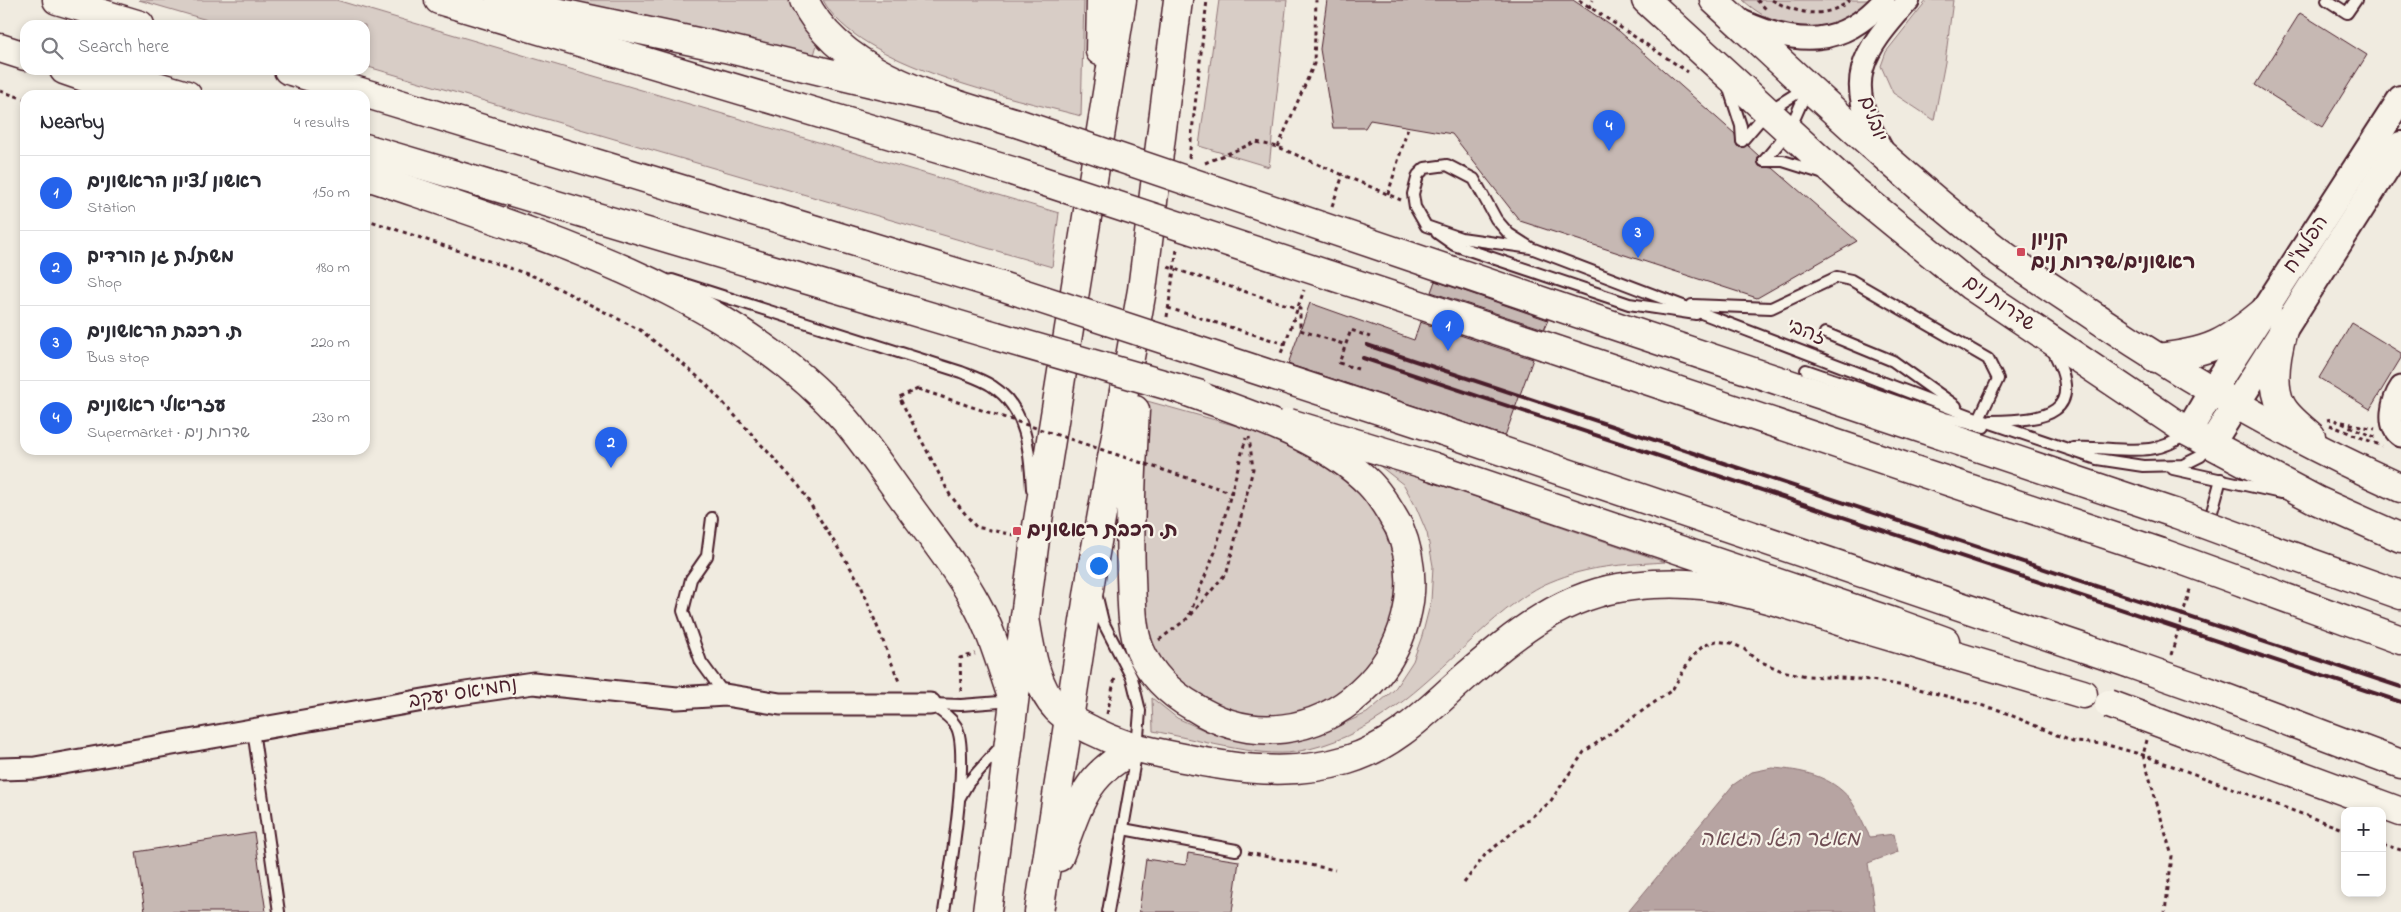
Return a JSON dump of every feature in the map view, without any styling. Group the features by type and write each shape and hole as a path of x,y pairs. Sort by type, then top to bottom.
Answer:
{"main road":[{"path":"57,0 123,20"},
{"path":"439,0 1012,171 1545,346 2162,554 2401,640"},
{"path":"500,0 725,48 934,98 1017,123 2174,513 2401,596"},
{"path":"804,0 821,25 839,45 886,75 934,98"},
{"path":"1096,168 1101,0"},
{"path":"987,912 1035,538 1122,0"},
{"path":"1177,388 1267,422 1331,453 1369,483 1384,500 1399,527 1410,564 1409,603 1402,628 1389,657 1373,680 1344,707 1318,721 1291,728 1260,730 1233,725 1206,715 1183,701 1157,678 1140,650 1132,602 1130,505 1142,290 1178,0"},
{"name":"שדרות נים","path":"1646,0 1850,187 1971,286 2043,336 2199,438 2318,501 2401,538"},
{"path":"1721,7 1890,162 1999,252 2155,358 2235,405 2334,458 2401,488"},
{"path":"0,40 20,46"},
{"path":"0,48 20,54"},
{"path":"78,75 122,90"},
{"path":"120,75 170,90"},
{"path":"304,75 354,90"},
{"path":"370,95 1000,286 1443,431 2128,663 2401,764"},
{"path":"370,149 1177,388 1431,466 1893,622 2401,812"},
{"path":"370,177 543,238 674,293 752,339 799,375 846,420 947,556 976,604 995,648 1014,701"},
{"path":"1039,911 1092,570 1142,290"},
{"path":"2155,358 2187,355 2214,347 2243,329 2267,309"},
{"path":"2283,330 2276,363 2277,392 2281,405 2334,458"},
{"path":"1025,618 1037,671 1045,692 1056,708 1070,719 1103,736 1137,749 1220,766 1256,770 1319,767 1349,760 1378,747 1403,732 1530,625 1568,602 1597,592 1629,586 1689,584 1770,600 2083,694"},
{"path":"1039,911 1085,791 1108,764 1137,749"}],"street":[{"path":"1721,7 1783,36 1819,38 1852,28 1871,14 1884,0"},
{"name":"יובלים","path":"1890,162 1868,120 1862,98 1860,76 1866,54 1872,43 1909,0"},
{"name":"הפלמ\"ח","path":"2199,438 2212,391 2267,309 2401,99"},
{"name":"הפלמ\"ח","path":"2199,438 2235,405 2401,145"},
{"path":"2394,439 2392,422 2393,404 2401,387"},
{"name":"נחמיאס יעקב","path":"0,769 35,768 533,683 677,698 725,695 780,704 930,704"}],"lane":[{"path":"1641,0 1646,0"},
{"path":"2327,0 2347,13 2356,0"},
{"path":"1711,58 1729,89 1741,126 1742,141 1768,112 1808,87"},
{"path":"1808,87 1789,131 1764,161 1775,160 1794,163 1850,187"},
{"path":"1531,248 1509,234 1496,219 1474,179 1446,165 1425,168 1418,175 1413,194 1415,207 1426,226 1454,245 1629,304 1718,318"},
{"path":"1426,226 1461,238 1531,248"},
{"path":"543,238 960,372 992,385 1007,398 1020,420 1029,443 1035,538"},
{"name":"זהבי","path":"1531,248 1683,304 1981,420 2069,448 2097,459 2143,466 2167,467 2183,466 2201,456 2199,438 2177,442 2161,448 2069,448"},
{"path":"1683,304 1771,308 1837,277 1851,280 1988,359 1998,379 1981,420 2039,418 2050,414 2059,407 2064,398 2065,383 2058,362 2043,336"},
{"path":"1825,333 1893,361 1966,414"},
{"path":"1806,370 1945,418 1985,427 2006,429"},
{"path":"2167,467 2318,501"},
{"path":"2210,519 2221,479"},
{"path":"712,518 707,556 691,579 683,611 701,662 725,695"},
{"path":"1092,570 1103,622 1138,694 1140,711 1137,749 1108,912"},
{"path":"930,704 1014,701"},
{"path":"930,704 948,717 956,726 961,748 959,800 944,912"},
{"path":"253,730 279,912"},
{"path":"959,800 968,782 1011,732"},
{"path":"1123,829 1236,850"}],"path":[{"path":"1278,147 1314,64 1316,0"},
{"path":"1589,8 1593,0"},
{"path":"1772,0 1786,8 1817,14 1831,10 1850,0"},
{"path":"0,91 20,97"},
{"path":"1388,194 1408,128"},
{"path":"1196,168 1256,142 1278,147 1415,207"},
{"path":"370,221 536,277 640,330 705,383 799,486 860,583 897,674 904,704"},
{"path":"1145,261 1300,309 1300,330 1346,345"},
{"path":"1358,369 1339,363 1351,330 1370,337"},
{"path":"1035,538 976,527 950,495 899,397 918,389 1233,493"},
{"path":"2318,420 2394,439"},
{"path":"2332,420 2394,439"},
{"path":"1188,618 1227,572 1253,469 1248,432 1216,552"},
{"path":"2170,661 2191,585"},
{"path":"1464,883 1485,855 1534,817 1550,802 1584,752 1672,690 1692,657 1703,646 1716,641 1731,643 1744,648 1755,659 1782,671 1807,676 1871,680 1915,688 1999,710 2073,742 2104,744 2143,755 2341,829"},
{"path":"961,704 960,658 995,648"},
{"path":"2148,736 2143,755 2172,856 2165,912"},
{"path":"2386,845 2401,850"},
{"path":"1236,850 1335,870"}],"shaded area":[{"path":"139,0 336,0 1059,213 1052,267 370,67 370,20 207,20"},
{"path":"562,0 791,0 818,41 814,55"},
{"path":"823,0 1084,0 1081,116 979,89 902,61 868,43 841,23"},
{"path":"1219,0 1287,0 1269,167 1199,146"},
{"path":"1743,0 1870,0 1855,13 1839,23 1826,27 1801,28 1764,16"},
{"path":"1927,0 1953,0 1945,62 1934,120 1893,93 1881,66 1886,52"},
{"path":"1147,401 1262,433 1296,448 1342,475 1374,507 1395,547 1398,601 1379,651 1350,687 1314,710 1261,718 1211,705 1166,671 1155,655 1149,638 1140,576"},
{"path":"1376,463 1665,562 1593,569 1565,576 1540,586 1500,615 1414,693 1393,709 1347,736 1322,745 1295,752 1263,752 1244,750 1153,731 1152,698 1177,718 1206,731 1267,739 1308,736 1334,728 1367,713 1394,690 1413,661 1422,636 1431,601 1433,566 1427,533 1404,485"}],"water":[{"name":"מאגר הגל הגואה","path":"1772,768 1804,772 1824,779 1833,784 1850,799 1870,837 1894,834 1898,852 1868,863 1875,912 1628,912 1733,785 1752,772"}],"building":[{"path":"1327,0 1573,0 1619,31 1735,134 1737,146 1742,148 1747,145 1759,156 1757,161 1759,166 1773,168 1857,241 1757,298 1520,221 1452,134 1370,120 1365,128 1333,128 1320,49"},
{"path":"2300,13 2367,55 2322,127 2255,85"},
{"path":"1435,281 1548,320 1544,329 1431,292"},
{"path":"1310,303 1414,340 1420,322 1533,359 1505,436 1288,364"},
{"path":"2352,323 2401,353 2401,358 2370,409 2319,378"},
{"path":"254,833 266,912 145,912 136,852"},
{"path":"1188,853 1239,861 1232,912 1139,912 1146,859 1186,865"}],"railway":[{"path":"1367,345 2401,687"},
{"path":"1363,358 2401,702"}],"place":[{"name":"עזריאלי ראשונים","path":"1609,151"},
{"name":"קניון ראשונים/שדרות נים","path":"2021,252"},
{"name":"ת. רכבת הראשונים","path":"1638,258"},
{"name":"ראשון לציון הראשונים","path":"1448,351"},
{"name":"משתלת גן הורדים","path":"611,468"},
{"name":"ת. רכבת ראשונים","path":"1017,531"}]}
